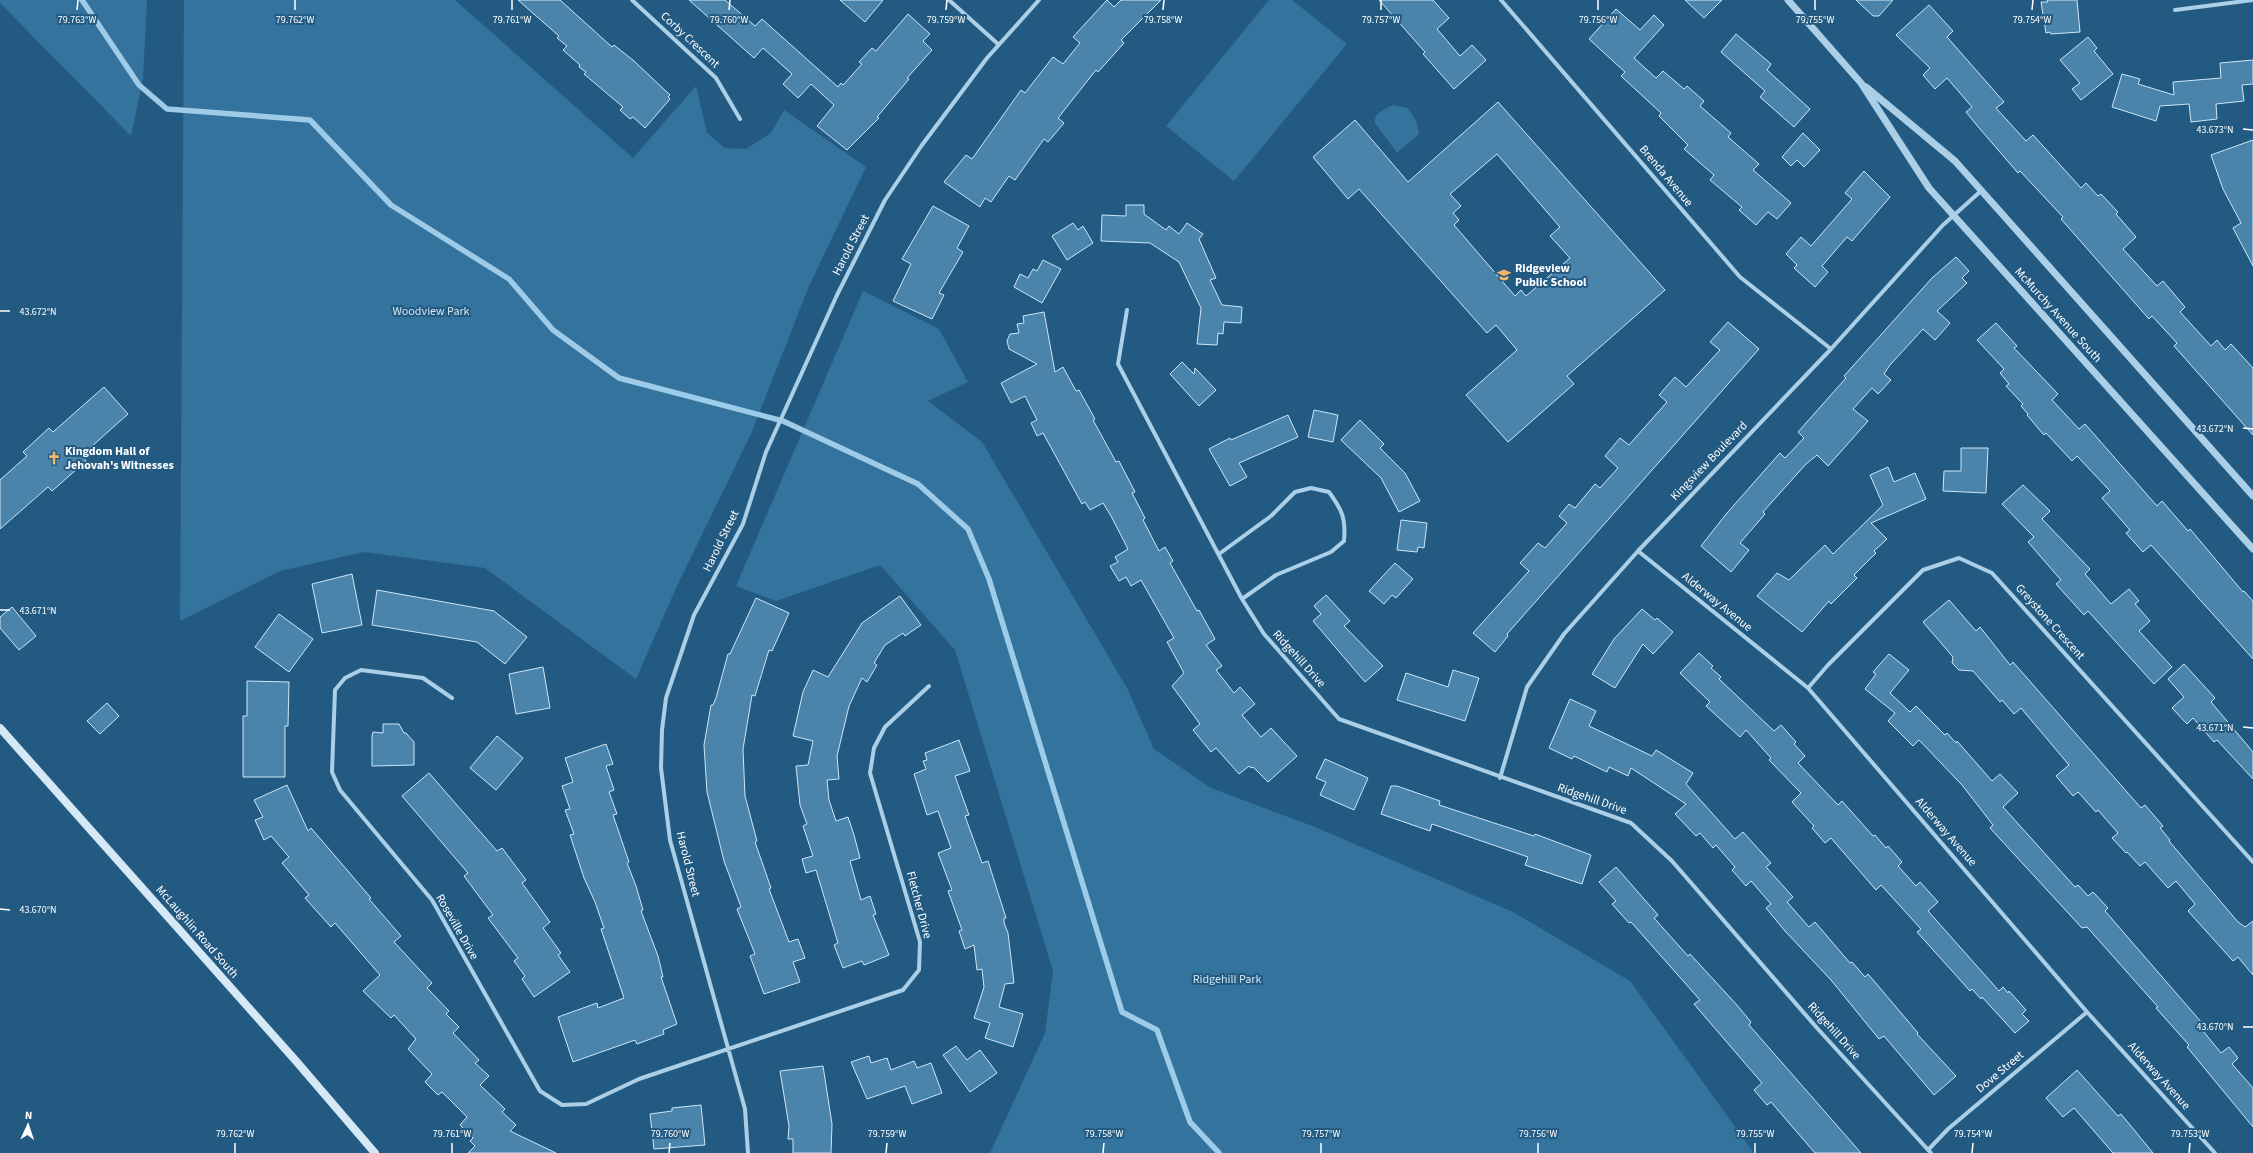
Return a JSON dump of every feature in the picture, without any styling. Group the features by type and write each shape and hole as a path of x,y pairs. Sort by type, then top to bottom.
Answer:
{"main road":[{"name":"McLaughlin Road South","path":"0,728 375,1153"}],"street":[{"name":"Corby Crescent","path":"632,0 716,78 740,119"},
{"path":"949,0 998,44"},
{"name":"Harold Street","path":"748,1153 745,1109 670,840 661,768 662,730 666,698 694,615 743,524 766,452 836,295 885,200 922,145 998,44 1039,0"},
{"name":"Brenda Avenue","path":"1501,0 1740,277 1831,349"},
{"name":"McMurchy Avenue South","path":"1788,0 1861,83 1924,182 2253,550"},
{"path":"2175,10 2253,0"},
{"name":"McMurchy Avenue South","path":"1861,83 1950,156 1982,190 2253,496"},
{"name":"Kingsview Boulevard","path":"1500,778 1527,687 1564,634 1638,551 1831,349 1953,215 1982,190"},
{"name":"Ridgehill Drive","path":"1127,310 1118,364 1242,599 1264,634 1339,719 1500,778 1632,823 1672,861 1817,1028 1930,1151"},
{"path":"1219,554 1271,516 1295,492 1311,488 1329,492 1341,508 1346,525 1344,541 1331,552 1276,575 1242,599"},
{"name":"Alderway Avenue","path":"1638,551 1808,688 2087,1012 2214,1153"},
{"name":"Greystone Crescent","path":"1808,688 1828,665 1923,570 1959,558 1992,573 2253,862"},
{"name":"Roseville Drive","path":"452,698 423,678 361,670 345,678 335,690 332,772 340,790 432,900 540,1092 562,1106 586,1104 639,1079 729,1050"},
{"name":"Fletcher Drive","path":"729,1050 903,990 919,970 920,942 870,773 874,748 885,727 929,686"},
{"name":"Dove Street","path":"1930,1151 1948,1129 2087,1012"}],"green space":[{"path":"0,0 147,0 143,79 131,136 0,3"},
{"name":"Woodview Park","path":"184,0 455,0 633,158 696,86 707,133 725,148 746,149 771,133 784,110 866,167 809,286 751,434 677,586 636,679 485,568 364,552 280,571 180,621"},
{"path":"1269,0 1292,0 1347,44 1234,181 1166,126"},
{"path":"1393,105 1408,108 1416,121 1419,134 1397,153 1375,123 1378,114"},
{"name":"Ridgehill Park","path":"863,291 939,329 968,382 928,401 982,442 1127,688 1154,749 1211,788 1315,827 1513,912 1630,981 1754,1153 990,1153 1045,1033 1053,971 955,650 880,565 776,601 736,586"}],"building":[{"path":"518,0 560,0 612,47 614,45 634,61 670,95 668,97 670,99 645,128 633,117 630,119 620,110 623,107 584,74 586,72 579,67 580,65 563,50 567,46 557,38 559,36"},
{"path":"689,0 725,0 755,26 762,19 838,87 841,83 843,85 862,64 859,62 872,48 876,51 908,14 930,34 923,41 932,50 907,78 909,79 877,117 879,118 847,150 817,126 834,105 811,84 798,98 783,84 792,74 763,48 754,58"},
{"path":"840,0 883,0 865,22"},
{"path":"1107,0 1114,7 1121,0 1161,0 1121,40 1124,43 1098,72 1096,70 1058,118 1064,123 1048,142 1044,139 1015,180 1009,176 991,202 985,198 980,207 944,182 966,155 972,159 1021,90 1025,93 1053,57 1063,64 1080,43 1073,37"},
{"path":"1379,0 1433,0 1449,18 1437,29 1460,56 1472,45 1486,60 1454,89 1423,54 1425,52"},
{"path":"1685,0 1722,0 1704,18"},
{"path":"1856,0 1893,0 1879,16 1873,16"},
{"path":"2047,0 2077,0 2080,32 2046,33 2041,2 2048,2"},
{"path":"1929,5 1953,31 1947,37 2004,102 1996,108 2026,141 2033,135 2081,188 2086,183 2098,196 2101,194 2118,212 2116,214 2136,237 2123,249 2157,286 2163,281 2185,307 2180,312 2211,346 2217,340 2225,350 2231,344 2253,368 2253,435 2174,346 2177,343 2152,316 2149,319 2061,219 2063,217 2020,171 2018,173 1980,129 1966,112 1972,107 1947,78 1935,89 1923,75 1930,68 1896,35"},
{"path":"1616,9 1640,30 1654,15 1664,25 1634,58 1656,78 1663,71 1684,89 1687,86 1704,101 1700,106 1731,133 1728,137 1759,164 1753,170 1791,203 1777,219 1768,212 1756,225 1739,210 1742,207 1710,180 1714,175 1684,149 1688,145 1659,116 1661,113 1621,76 1625,72 1589,39"},
{"path":"1736,34 1771,64 1767,70 1810,109 1794,127 1760,97 1765,91 1721,52"},
{"path":"2088,37 2097,48 2094,51 2113,74 2081,100 2072,89 2080,83 2060,60"},
{"path":"2253,60 2253,84 2242,85 2244,101 2216,104 2217,119 2191,122 2189,104 2160,106 2156,121 2112,107 2122,74 2140,79 2138,84 2174,95 2173,82 2221,78 2220,63"},
{"path":"1498,102 1665,290 1567,376 1574,384 1508,442 1466,395 1517,350 1496,325 1487,333 1359,189 1348,199 1313,157 1355,120 1408,182","holes":["1497,154 1560,227 1550,236 1570,258 1526,296 1521,290 1515,296 1454,225 1459,220 1453,213 1461,206 1450,194"]},
{"path":"1803,133 1820,150 1804,167 1797,160 1791,166 1782,157"},
{"path":"2253,140 2253,266 2233,228 2241,223 2223,189 2211,155"},
{"path":"1864,171 1890,197 1852,241 1847,237 1822,266 1828,272 1815,287 1794,268 1797,265 1786,254 1801,237 1811,246 1852,199 1845,193"},
{"path":"1126,205 1144,205 1144,214 1166,230 1169,226 1179,234 1187,223 1203,234 1199,239 1216,278 1210,280 1222,305 1242,307 1241,323 1224,322 1223,334 1218,333 1217,345 1197,344 1201,308 1179,262 1150,243 1101,241 1102,215 1126,216"},
{"path":"933,206 969,226 957,248 963,252 939,293 944,295 932,319 893,301 911,264 902,259"},
{"path":"1073,223 1078,230 1083,226 1093,243 1067,260 1052,236"},
{"path":"1956,257 1969,271 1962,278 1967,283 1937,311 1950,323 1935,340 1923,329 1890,365 1884,374 1891,380 1878,394 1872,388 1853,409 1868,421 1828,466 1817,455 1806,464 1763,512 1765,514 1740,543 1749,550 1731,572 1701,546 1727,513 1780,453 1785,458 1804,438 1798,432 1846,378 1844,376 1932,278"},
{"path":"1043,260 1061,269 1042,303 1014,287 1020,274 1028,278 1033,269 1037,271"},
{"path":"1044,312 1055,372 1063,367 1076,391 1079,390 1095,419 1093,420 1116,462 1119,461 1135,492 1132,493 1145,518 1143,520 1159,551 1165,547 1173,561 1170,563 1197,611 1199,610 1215,639 1206,645 1222,666 1216,670 1234,693 1240,687 1255,704 1242,715 1261,737 1271,728 1297,756 1268,782 1253,767 1251,768 1249,766 1239,774 1216,748 1211,752 1193,730 1200,724 1172,686 1184,673 1167,642 1174,638 1141,580 1131,586 1126,577 1119,581 1110,566 1118,562 1115,557 1128,549 1111,516 1103,503 1090,510 1085,502 1082,504 1043,433 1037,436 1031,423 1037,420 1025,396 1011,403 1001,383 1037,364 1009,349 1007,341 1010,334 1019,333 1017,324 1024,323 1023,316"},
{"path":"1728,322 1759,349 1507,634 1508,636 1495,652 1473,633 1529,571 1520,563 1538,543 1545,548 1567,523 1559,516 1569,504 1575,508 1595,484 1600,488 1618,468 1605,456 1620,438 1629,445 1667,402 1659,395 1675,377 1686,387 1720,350 1710,342"},
{"path":"1996,323 2017,346 2014,348 2058,394 2052,400 2079,429 2085,424 2157,506 2162,501 2188,531 2190,529 2243,592 2244,591 2253,601 2253,659 2151,545 2143,552 2126,533 2130,530 2102,498 2110,491 2077,456 2072,461 2046,433 2044,435 2027,415 2028,414 2021,406 2023,404 2006,386 2009,384 2000,373 2004,369 1977,340"},
{"path":"1182,362 1194,374 1195,368 1216,390 1199,406 1170,374"},
{"name":"Kingdom Hall of Jehovah's Witnesses","path":"104,387 128,414 82,455 86,461 52,491 48,487 0,529 0,480 27,456 23,452 49,428 53,432"},
{"path":"1314,410 1338,415 1333,442 1308,437"},
{"path":"1288,415 1298,437 1239,463 1247,477 1230,486 1209,449 1230,438 1231,440"},
{"path":"1360,420 1384,444 1380,448 1405,473 1420,501 1399,512 1381,478 1341,440"},
{"path":"1961,448 1988,448 1986,493 1943,491 1944,471 1961,471"},
{"path":"1888,467 1894,482 1915,473 1926,499 1871,523 1887,539 1874,551 1876,553 1854,575 1857,578 1831,604 1829,601 1802,632 1757,596 1777,573 1789,580 1825,545 1833,554 1883,505 1870,475"},
{"path":"2023,485 2050,511 2042,519 2090,569 2085,574 2111,604 2129,589 2139,601 2135,604 2150,621 2139,631 2172,667 2154,684 2088,611 2084,615 2056,584 2061,580 2028,542 2034,537 2002,504"},
{"path":"1401,520 1427,523 1424,548 1418,547 1417,552 1397,550"},
{"path":"1395,563 1413,579 1396,598 1392,595 1384,604 1369,591"},
{"path":"352,574 362,625 322,633 312,584"},
{"path":"377,590 494,611 527,637 505,664 477,642 372,625"},
{"path":"1326,595 1350,621 1344,626 1383,666 1365,682 1313,621 1321,614 1314,606"},
{"path":"900,596 921,625 905,636 903,633 885,645 874,663 877,665 867,682 862,678 849,706 837,756 839,779 827,780 829,800 836,821 848,817 854,835 860,858 850,861 861,900 870,896 876,914 873,915 889,955 864,965 862,961 843,968 834,945 838,943 816,870 806,873 802,859 813,856 803,826 807,824 800,805 796,766 808,765 813,741 793,736 803,692 813,670 828,677 862,623"},
{"path":"756,598 789,613 772,651 769,650 755,696 752,695 743,749 745,796 757,841 755,842 771,888 769,889 789,942 798,939 805,958 793,962 800,982 764,994 750,956 755,954 737,909 741,907 724,861 707,792 704,745 711,705 713,705 716,698 728,654 730,654"},
{"path":"1949,600 1976,631 1980,627 2010,665 2013,662 2141,808 2145,805 2163,826 2160,828 2170,840 2169,841 2238,922 2245,927 2253,921 2253,975 2238,957 2233,961 2188,911 2195,904 2176,881 2168,888 2145,862 2140,866 2112,838 2118,833 2098,810 2096,812 2078,792 2073,796 2056,776 2069,765 2021,708 2014,714 2002,700 2000,702 1973,671 1959,670 1952,663 1953,657 1923,622"},
{"path":"12,607 36,636 19,650 0,628 0,617"},
{"path":"1642,609 1655,620 1657,618 1673,632 1653,654 1643,644 1615,688 1592,674 1614,639"},
{"path":"279,614 313,639 289,672 255,647"},
{"path":"1699,653 1713,666 1711,668 1721,677 1719,679 1774,731 1781,725 1796,742 1794,744 1805,756 1798,763 1838,805 1842,801 1873,836 1875,835 1886,848 1888,846 1902,862 1898,866 1916,886 1920,882 1938,902 1928,911 1999,991 2003,987 2008,993 2009,991 2026,1010 2022,1014 2029,1021 2015,1033 1982,997 1981,999 1972,989 1970,991 1917,932 1921,929 1881,885 1876,890 1831,838 1825,843 1812,828 1814,826 1792,802 1801,793 1769,760 1771,758 1746,730 1740,737 1706,706 1710,702 1680,673"},
{"path":"1889,654 1909,670 1890,693 1910,712 1916,706 1945,735 1947,733 1956,743 1957,741 1992,781 2000,774 2018,793 2003,807 2075,887 2078,885 2088,896 2093,892 2108,908 2105,911 2202,1023 2199,1026 2221,1053 2229,1047 2238,1058 2232,1064 2253,1088 2253,1127 2187,1047 2189,1045 2156,1008 2158,1007 2087,927 2082,928 1990,828 1993,825 1962,785 1919,740 1913,746 1888,721 1895,713 1865,689 1876,674 1873,672"},
{"path":"2184,664 2215,698 2211,702 2253,752 2253,779 2217,740 2214,742 2193,718 2187,724 2172,708 2184,697 2168,679"},
{"path":"543,667 550,708 516,714 509,674"},
{"path":"1453,670 1479,678 1465,721 1397,700 1406,673 1448,687"},
{"path":"247,681 289,682 288,726 285,726 285,777 243,777 243,716 247,716"},
{"path":"1570,699 1596,711 1589,726 1652,756 1656,750 1693,773 1686,784 1735,839 1743,832 1771,863 1766,867 1793,897 1787,902 1809,927 1815,922 1850,963 1852,962 1865,977 1868,974 1918,1033 1917,1034 1956,1076 1934,1095 1884,1036 1879,1039 1831,980 1785,931 1766,908 1771,904 1751,881 1746,886 1732,870 1735,867 1716,845 1713,848 1700,833 1696,836 1675,814 1686,804 1631,768 1628,776 1609,767 1607,772 1574,756 1572,759 1549,748"},
{"path":"107,703 119,716 100,734 87,721"},
{"path":"383,724 399,724 404,733 406,733 414,742 414,765 372,766 373,732 383,733"},
{"path":"497,736 523,758 496,790 470,768"},
{"path":"959,740 970,771 955,776 969,815 965,816 982,863 988,861 1006,918 1004,918 1004,923 1008,933 1014,983 1005,984 999,1007 1023,1014 1013,1047 985,1038 990,1023 974,1018 984,987 982,969 977,970 974,945 965,949 959,931 962,930 948,891 952,890 938,853 951,848 938,811 927,815 914,774 926,769 923,761 927,760 925,753"},
{"path":"606,744 613,764 606,766 614,790 609,792 617,814 613,815 643,910 641,911 658,956 663,977 661,977 677,1024 663,1030 664,1034 637,1044 635,1040 573,1062 558,1017 597,1003 598,1008 624,998 601,929 604,928 595,902 584,878 570,835 574,834 565,810 570,809 562,786 573,782 565,758"},
{"path":"1325,759 1368,778 1354,810 1320,795 1326,782 1316,778"},
{"path":"429,773 497,851 502,848 526,880 522,883 550,922 543,928 561,953 558,955 570,972 534,997 522,979 525,976 514,961 518,958 488,918 493,915 464,876 468,873 402,796"},
{"path":"287,785 308,831 311,828 371,898 369,899 401,936 394,942 432,983 427,988 449,1011 446,1014 459,1027 453,1033 479,1060 475,1063 489,1076 480,1085 505,1109 502,1112 516,1125 510,1131 556,1153 468,1153 475,1146 470,1141 473,1138 460,1125 467,1117 442,1092 438,1095 425,1082 432,1074 408,1049 416,1039 394,1015 391,1018 363,991 380,975 335,923 331,927 305,898 309,895 282,863 289,857 271,836 264,840 255,820 263,817 254,800"},
{"path":"1391,786 1397,786 1440,801 1439,805 1534,836 1535,834 1591,855 1582,884 1525,865 1528,857 1432,824 1430,831 1381,814"},
{"path":"1616,867 1658,915 1654,918 1688,956 1690,954 1736,1004 1751,1022 1749,1025 1861,1153 1815,1153 1771,1102 1767,1105 1754,1090 1762,1083 1694,1004 1700,1000 1631,922 1629,923 1612,904 1616,901 1599,882"},
{"path":"956,1046 967,1060 980,1050 997,1073 970,1092 943,1055"},
{"path":"869,1056 871,1063 887,1058 891,1070 914,1061 917,1068 931,1063 942,1093 912,1104 905,1086 867,1099 851,1062"},
{"path":"823,1066 832,1124 831,1153 793,1153 793,1139 788,1139 789,1126 780,1071"},
{"path":"2077,1070 2118,1116 2121,1114 2153,1153 2113,1153 2074,1108 2063,1117 2046,1098"},
{"path":"701,1105 705,1145 654,1149 650,1114 672,1111 672,1108"}],"waterway":[{"path":"82,0 139,85 167,109 310,120 391,205 509,279 553,330 619,378 783,421 918,484 968,529 989,579 1122,1012 1157,1030 1190,1122 1219,1153"}],"place":[{"name":"Ridgeview Public School","path":"1504,275"},
{"name":"Kingdom Hall of Jehovah's Witnesses","path":"54,458"}]}
